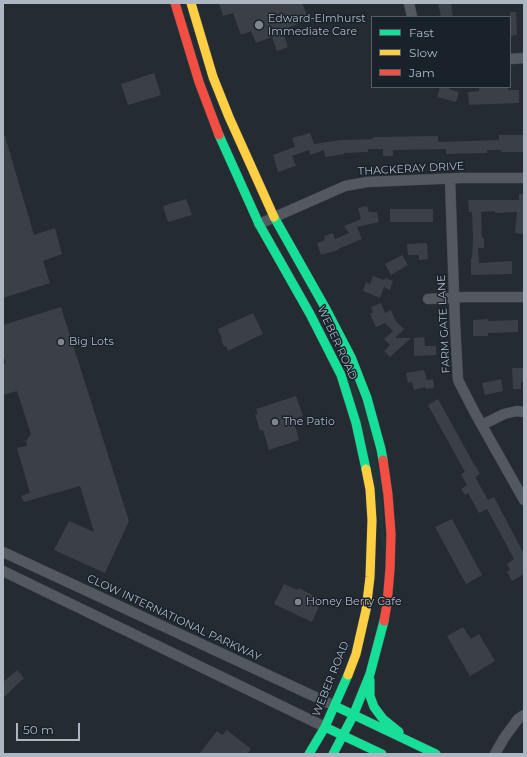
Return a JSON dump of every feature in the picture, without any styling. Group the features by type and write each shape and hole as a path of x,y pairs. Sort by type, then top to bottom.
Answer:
{"main road":[{"name":"WEBER ROAD","path":"174,3 211,116 259,224 310,314 341,376 356,423 370,489 372,520 370,577 366,610 356,654 335,706 325,727 309,754"},
{"name":"WEBER ROAD","path":"191,3 213,77 226,111 274,218 327,311 351,357 367,398 381,449 390,514 390,569 387,600 382,630 370,674 353,716 333,754"},
{"path":"370,674 370,696 374,707 383,719 415,744"},
{"path":"335,706 353,716 436,754"},
{"path":"325,727 382,754"}],"street":[{"path":"410,3 412,16"},
{"path":"511,59 524,58"},
{"name":"THACKERAY DRIVE","path":"259,224 344,186 367,182 524,178"},
{"name":"FARM GATE LANE","path":"450,179 458,380 524,500"},
{"path":"428,299 454,297 524,297"},
{"path":"482,425 504,414 517,411 524,412"},
{"name":"CLOW INTERNATIONAL PARKWAY","path":"3,552 335,706"},
{"path":"3,570 325,727"},
{"path":"496,754 504,738 518,719 524,714"}],"green space":[{"path":"346,364 368,418 381,481 385,549 382,548 379,518 343,365"}],"building":[{"name":"Edward-Elmhurst Immediate Care","path":"219,3 302,3 309,20 282,30 288,47 277,51 272,37 256,43 251,31 241,35 233,13 223,16"},
{"path":"438,3 451,3 453,16 441,16"},
{"path":"510,12 516,12 517,35 511,36"},
{"path":"154,73 161,95 128,105 121,84"},
{"path":"440,88 449,88 459,92 456,102 437,97"},
{"path":"479,88 508,88 508,90 519,90 519,103 469,105 468,92 479,91"},
{"path":"310,133 314,144 341,140 373,139 373,137 438,136 438,142 499,140 499,135 524,135 524,152 501,152 501,150 487,150 487,153 446,154 446,149 393,150 393,156 383,156 383,149 368,149 368,152 344,153 325,157 324,150 310,155 309,150 292,156 296,166 278,172 273,155 295,147 292,138"},
{"path":"3,136 5,136 34,235 55,228 62,254 43,261 50,283 3,298"},
{"path":"519,194 524,194 524,234 515,233 517,212 481,212 484,248 478,248 479,263 512,261 512,274 471,275 473,239 472,212 469,212 468,200 519,200"},
{"path":"186,199 192,215 168,222 163,206"},
{"path":"367,206 369,212 377,212 379,222 357,227 362,239 338,250 321,255 317,243 325,240 324,236 333,233 335,239 349,233 344,226 361,219 358,208"},
{"path":"390,209 433,209 433,222 390,222"},
{"path":"427,243 428,259 419,260 419,255 408,255 407,244"},
{"path":"402,255 408,265 391,275 385,264"},
{"path":"373,276 384,280 385,278 393,281 390,290 384,287 380,298 363,291 366,282 370,284"},
{"path":"381,303 385,313 391,310 395,320 404,329 395,338 411,338 390,357 384,351 390,345 384,339 393,331 385,323 376,327 370,314 373,312 371,307"},
{"path":"61,307 129,521 105,573 54,550 69,521 94,532 80,486 24,502 21,496 30,493 17,448 27,446 26,441 31,434 17,391 3,395 3,365 6,363 3,354 3,325"},
{"path":"253,313 263,334 228,351 226,346 224,347 218,329"},
{"path":"488,319 488,321 518,320 518,332 488,333 488,336 473,336 473,320"},
{"path":"424,337 425,346 436,346 436,355 414,356 414,338"},
{"path":"512,368 524,368 524,382 521,382 521,389 513,389"},
{"path":"424,370 427,380 433,379 434,388 426,389 425,387 414,390 412,382 408,383 406,373"},
{"path":"501,379 503,391 485,395 482,383"},
{"name":"The Patio","path":"296,396 303,416 293,419 299,440 269,450 263,430 260,431 255,414 258,414 256,409"},
{"path":"438,399 480,474 475,477 488,500 494,497 524,554 524,574 512,581 507,572 510,570 507,564 514,559 487,509 479,513 468,493 465,495 461,489 467,485 461,474 465,472 428,405"},
{"path":"452,519 482,575 466,584 435,527"},
{"name":"Honey Berry Cafe","path":"284,584 298,590 299,588 322,600 312,622 274,604"},
{"path":"463,627 471,639 479,634 495,661 470,676 447,636"},
{"path":"17,670 24,678 3,698 3,682"},
{"path":"227,730 251,749 247,754 199,754 217,731 222,735"}],"traffic: fast":[{"path":"219,135 259,224 310,314 341,375 356,423 366,469"},
{"path":"274,217 351,357 367,398 383,460"},
{"path":"333,754 353,716 370,674 384,621"},
{"path":"309,754 325,727 348,675"},
{"path":"370,680 370,696 374,707 383,719 399,732"},
{"path":"335,706 436,754"},
{"path":"325,727 382,754"}],"traffic: slow":[{"path":"191,3 213,77 229,117 274,217"},
{"path":"348,675 356,654 366,610 370,577 372,520 370,489 366,469"}],"traffic: jam":[{"path":"175,3 199,82 219,135"},
{"path":"383,460 388,495 391,534 390,569 384,621"}],"place":[{"name":"Edward-Elmhurst Immediate Care","path":"259,25"},
{"name":"Big Lots","path":"61,342"},
{"name":"The Patio","path":"275,422"},
{"name":"Honey Berry Cafe","path":"298,602"}]}
